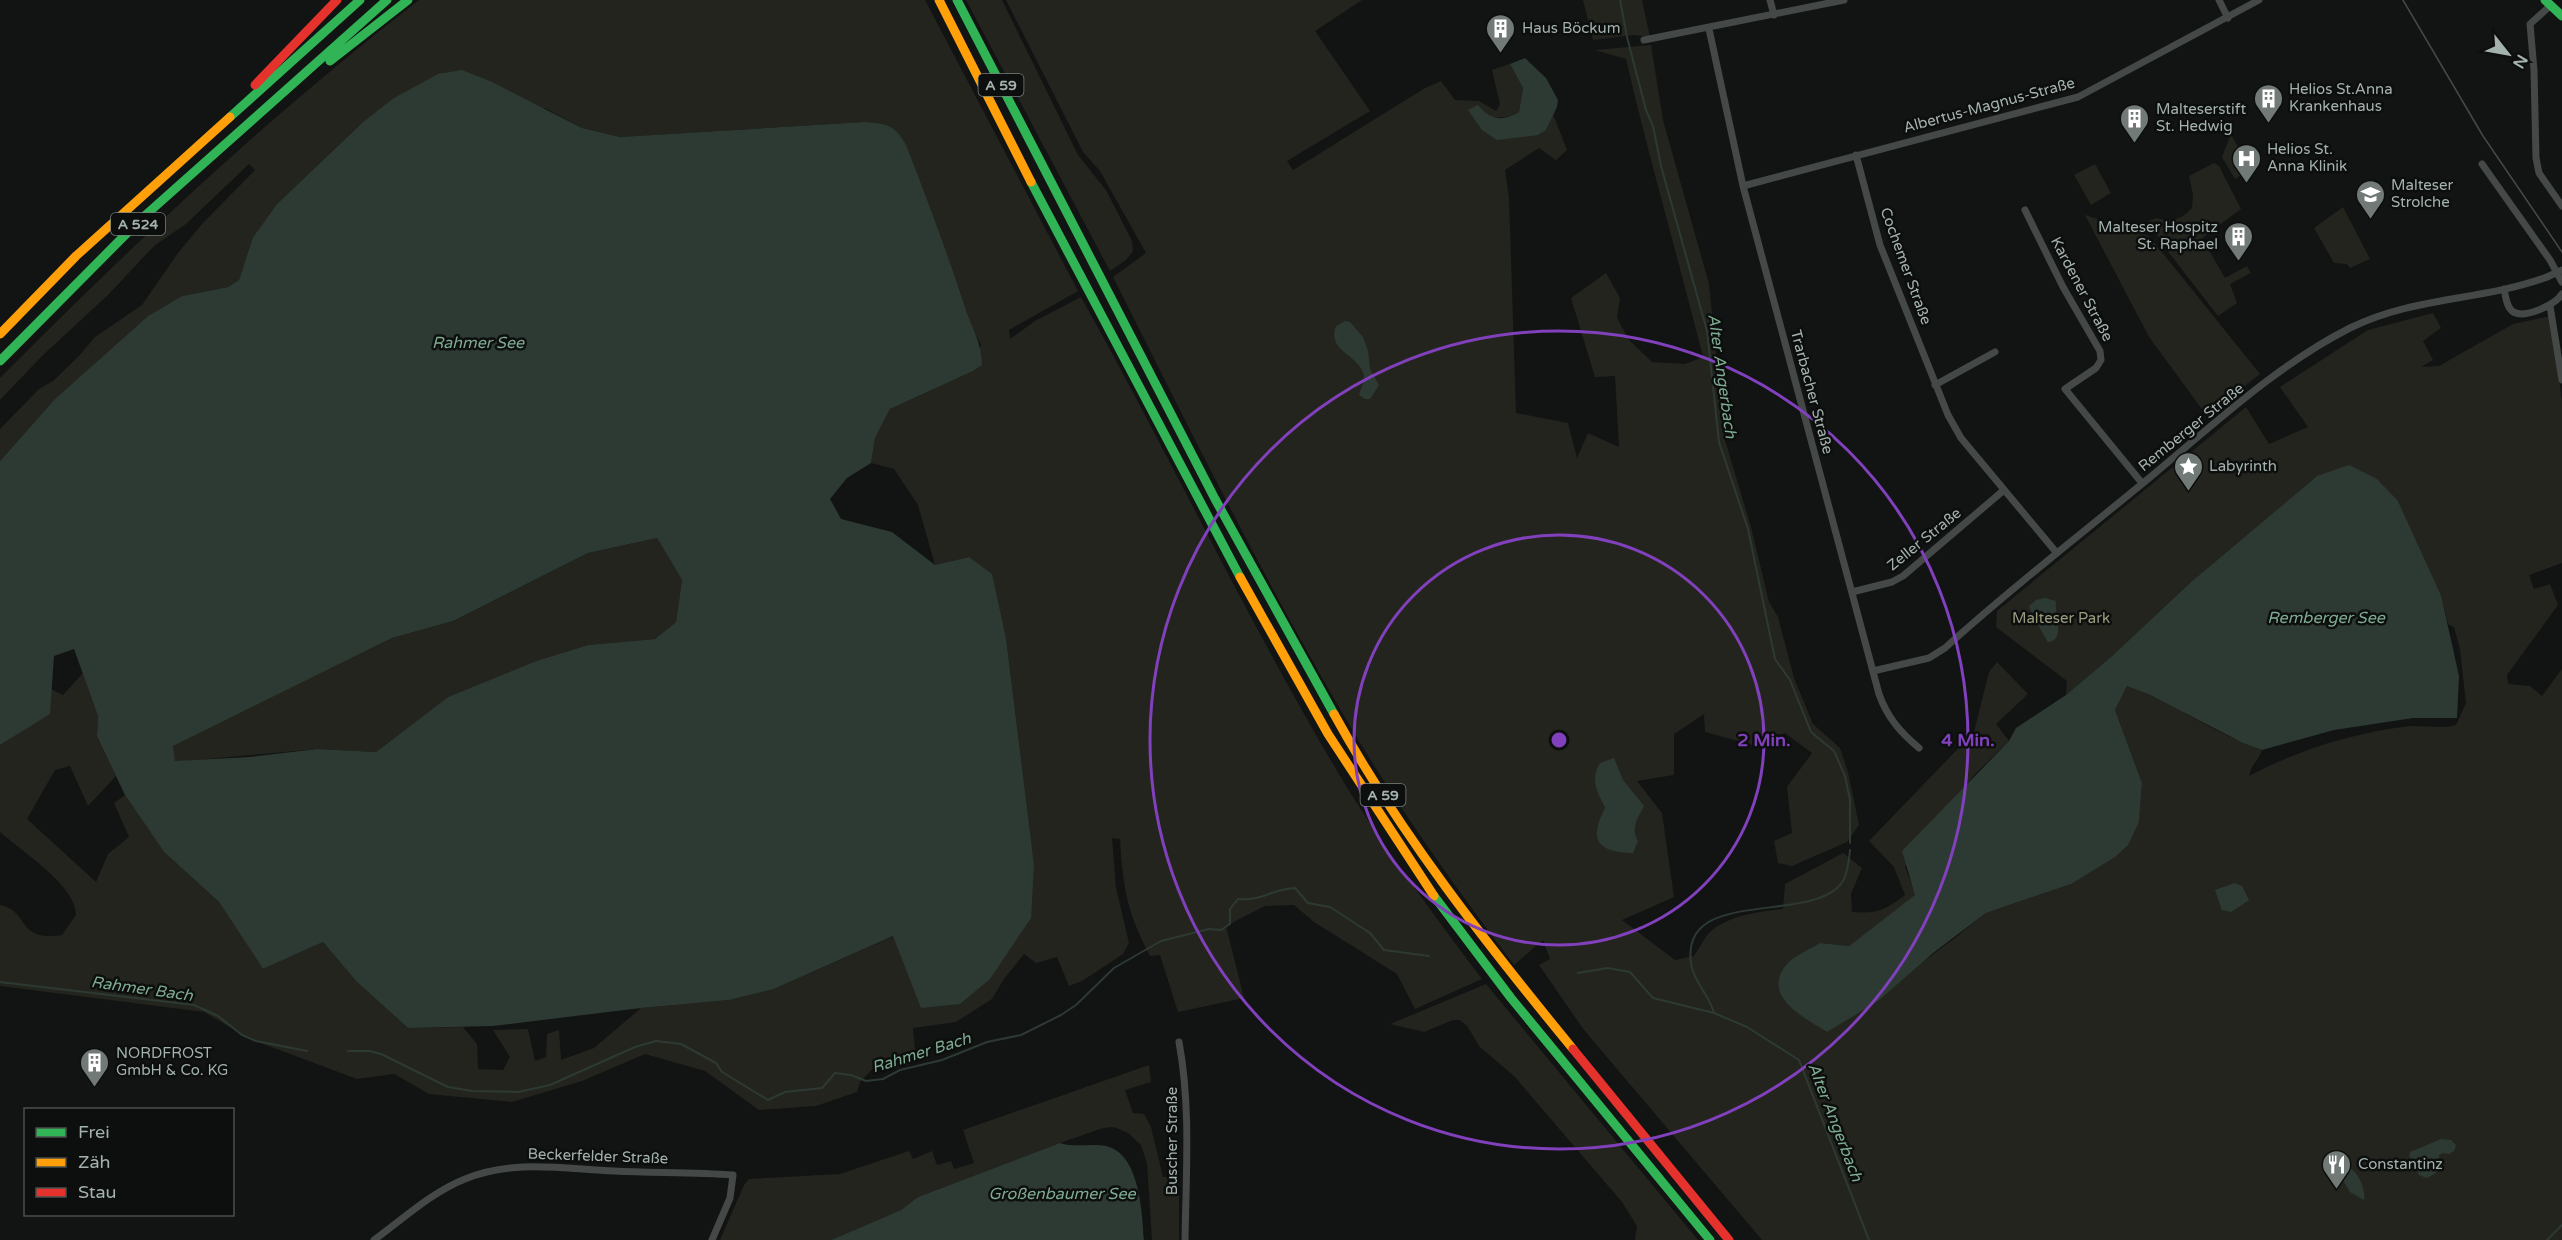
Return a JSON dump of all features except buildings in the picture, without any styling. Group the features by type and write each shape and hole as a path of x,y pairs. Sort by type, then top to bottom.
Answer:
{"main road":[{"path":"215,129 283,53 337,0"},
{"name":"A 524","path":"0,334 76,256 360,0"},
{"name":"A 524","path":"0,361 44,313 109,250 387,0"},
{"path":"282,94 304,81 408,0"},
{"name":"A 59","path":"939,0 1202,507 1325,729 1401,850 1490,972 1710,1240"},
{"name":"A 59","path":"957,0 1215,499 1343,730 1412,840 1500,960 1729,1240"},
{"path":"2548,3 2562,16"}],"street":[{"path":"1770,0 1774,15"},
{"path":"1644,40 1844,0"},
{"path":"2219,0 2228,18"},
{"name":"Albertus-Magnus-Straße","path":"1743,186 2078,97 2259,0"},
{"path":"2548,3 2530,24 2534,70 2535,139 2539,172 2562,206"},
{"name":"Trarbacher Straße","path":"1709,28 1743,186 1879,694 1888,717 1919,748"},
{"name":"Cochemer Straße","path":"1856,155 1880,245 1935,384 1961,438 2056,552"},
{"path":"2482,164 2550,260 2562,282"},
{"name":"Kardener Straße","path":"2025,210 2063,287 2100,351 2101,360 2096,368 2065,389 2142,483"},
{"name":"Remberger Straße","path":"1873,671 1929,658 1945,648 2056,552 2221,418 2301,358 2351,328 2405,307 2504,289 2547,277 2562,270"},
{"path":"2504,289 2507,305 2515,313 2522,314 2550,306 2562,294"},
{"path":"2550,306 2562,380"},
{"path":"1935,384 1995,352"},
{"name":"Zeller Straße","path":"1852,592 1892,582 1903,576 2004,490"},
{"name":"Buscher Straße","path":"1179,1042 1186,1085 1185,1240"},
{"name":"Beckerfelder Straße","path":"374,1240 431,1198 464,1179 496,1168 529,1165 581,1170 733,1174 730,1198 712,1240"}],"green space":[{"path":"419,0 925,0 1078,291 1009,330 1010,339 1035,321 1081,297 1315,733 1382,841 1482,979 1415,1009 1397,974 1314,922 1294,905 1265,906 1226,926 1244,998 1178,1012 1160,955 1150,956 1131,913 1125,887 1120,839 1112,838 1116,888 1129,943 1123,954 1082,981 1069,986 1057,957 1036,963 1024,954 1004,979 992,999 956,1022 913,1028 916,1062 894,1069 878,1063 860,1082 857,1092 816,1106 759,1110 705,1071 645,1054 582,1081 512,1102 429,1094 394,1074 357,1079 250,1039 204,1012 0,986 0,905 16,913 30,930 47,936 62,935 76,915 74,904 57,881 46,869 0,832 0,745 49,714 51,689 63,695 83,673 98,716 97,736 116,776 88,806 70,766 55,770 27,819 96,882 108,854 129,837 114,803 125,795 164,852 219,902 263,969 323,942 356,981 408,1028 463,1027 477,1044 478,1069 503,1070 510,1057 493,1030 528,1029 535,1061 546,1057 547,1034 559,1030 561,1060 594,1048 641,1008 729,1000 774,989 894,936 1034,864 1006,638 992,575 969,557 935,565 918,505 894,469 871,463 875,438 890,409 971,372 981,345 864,122 620,137 582,128 545,108 362,123 277,204 253,237 239,280 228,287 182,296 148,316 55,399 0,461 0,429 39,389 53,381 79,356 95,337 142,305 178,253 202,224 255,170 249,164 186,224 154,246 108,295 43,355 0,400 0,378 152,230 256,135"},
{"path":"966,0 1002,0 1078,155 1106,190 1132,241 1133,251 1126,260 1110,271"},
{"name":"Malteser Park","path":"1006,0 1362,0 1315,31 1370,111 1287,161 1293,170 1425,88 1441,81 1455,100 1479,101 1496,111 1500,104 1492,70 1510,64 1523,88 1519,112 1502,117 1471,117 1546,130 1553,114 1567,150 1556,160 1539,148 1505,170 1509,197 1516,413 1568,423 1577,458 1588,433 1619,447 1615,376 1595,377 1571,298 1606,273 1620,298 1617,318 1629,340 1652,362 1685,364 1703,357 1626,59 1595,50 1651,45 1663,120 1709,284 1725,440 1751,527 1769,602 1778,617 1794,678 1813,724 1840,748 1848,772 1859,825 1847,842 1792,866 1778,863 1774,841 1792,833 1787,787 1812,753 1785,733 1753,745 1705,732 1704,714 1674,734 1674,775 1637,781 1662,813 1674,897 1622,920 1675,960 1694,956 1710,932 1718,926 1754,913 1783,909 1785,884 1843,853 1862,868 1851,894 1852,912 1875,911 1886,907 1905,895 1894,867 1869,841 1974,732 1989,672 1997,662 2028,694 1996,724 2009,741 1974,775 1905,867 1916,895 1849,946 1820,943 1791,961 1780,976 1778,986 1781,996 1788,1005 1827,1032 1986,913 2071,884 2139,822 2142,783 2115,710 2127,686 2228,736 2262,750 2249,776 2304,751 2362,734 2409,726 2456,725 2466,703 2460,649 2454,627 2448,624 2441,595 2398,501 2317,476 2191,582 2112,656 2066,695 2067,681 1996,627 1997,611 2246,407 2269,444 2308,427 2280,387 2368,330 2433,313 2441,328 2423,341 2433,360 2421,367 2439,366 2513,324 2550,316 2562,401 2562,563 2529,575 2534,589 2550,584 2558,605 2507,675 2508,684 2530,686 2542,696 2562,669 2562,1240 1762,1240 1584,1030 1539,965 1550,959 1543,940 1514,965 1425,842 1362,747 1253,552 1113,277 1146,253 1100,171 1083,152"},
{"path":"1583,0 1642,0 1650,37 1634,35 1593,40"},
{"path":"2231,134 2250,170 2235,179 2222,157"},
{"path":"2214,163 2219,166 2241,209 2202,238 2225,278 2247,266 2251,273 2230,284 2237,303 2218,316 2166,249 2148,221 2157,218 2176,219 2188,212 2192,208 2193,194 2189,176"},
{"path":"2095,164 2111,193 2091,205 2074,175"},
{"path":"2343,207 2370,259 2350,268 2347,264 2334,263 2314,228"},
{"path":"2085,215 2149,236 2260,374 2207,416 2149,337"},
{"path":"657,538 682,580 676,622 655,639 588,645 536,661 448,697 376,752 317,749 175,762 172,746 392,638 453,621 588,553"},
{"path":"1486,984 1698,1240 1635,1240 1637,1226 1622,1202 1514,1076 1480,1047 1467,1026 1460,1020 1453,1020 1424,1032 1390,1024"},
{"path":"1149,1065 1151,1082 1125,1090 1133,1113 1144,1114 1151,1127 1163,1177 1179,1177 1179,1240 1152,1240 1147,1163 1141,1145 1128,1133 1114,1127 1103,1128 1060,1143 918,1197 901,1210 831,1240 720,1240 744,1185 749,1179 840,1174 909,1151 913,1159 932,1151 937,1165 951,1161 954,1169 974,1163 963,1130"}],"water":[{"path":"1525,58 1546,78 1558,100 1557,107 1546,130 1538,135 1497,140 1482,130 1468,110 1478,105 1487,114 1497,118 1519,112 1523,88 1510,64"},
{"name":"Rahmer See","path":"462,70 492,82 582,128 620,137 864,122 889,126 898,133 906,145 978,341 982,365 890,409 875,438 871,463 847,478 830,499 841,519 892,532 935,565 969,557 992,574 1006,638 1034,864 1031,918 990,979 960,1004 921,1008 893,936 774,989 729,1000 493,1026 408,1028 356,981 323,942 263,969 219,902 164,852 125,795 97,736 98,716 74,649 54,656 50,714 0,745 0,461 55,399 148,316 182,296 228,287 239,280 253,237 277,204 362,123 394,98 438,74","holes":["657,538 682,580 676,622 655,639 588,645 536,661 448,697 376,752 317,749 250,757 175,761 173,746 392,638 453,621 588,553"]},
{"path":"1345,321 1350,322 1363,337 1368,351 1370,369 1379,385 1370,399 1359,395 1364,379 1362,369 1336,342 1334,335 1336,326"},
{"name":"Remberger See","path":"2349,465 2377,479 2398,501 2441,595 2459,676 2457,718 2413,718 2334,730 2262,750 2243,743 2150,695 2127,686 2115,710 2142,783 2139,822 2128,845 2115,857 2071,884 1986,913 1933,953 1878,1001 1827,1032 1788,1005 1781,996 1778,986 1780,975 1791,960 1820,943 1849,946 1915,895 1902,851 2009,741 2016,728 2066,695 2112,656 2191,582 2317,476"},
{"path":"2045,598 2056,601 2058,626 2057,637 2048,642 2029,606 2036,600"},
{"path":"1614,758 1623,780 1644,806 1636,823 1635,832 1638,841 1633,853 1612,851 1601,845 1598,840 1599,823 1605,807 1597,791 1595,775 1600,763"},
{"path":"2235,883 2242,886 2249,900 2231,912 2222,910 2215,890"},
{"path":"2441,1139 2451,1140 2456,1145 2454,1151 2439,1155 2440,1168 2436,1173 2427,1178 2419,1175 2413,1160 2409,1157 2410,1152"},
{"name":"Großenbaumer See","path":"1060,1143 1106,1146 1117,1151 1126,1160 1137,1186 1144,1240 831,1240 901,1210 918,1197"},
{"path":"2348,1167 2355,1172 2360,1181 2364,1191 2364,1200 2350,1192 2341,1177 2343,1169"}],"waterway":[{"name":"Alter Angerbach","path":"1620,0 1646,110 1653,126 1661,166 1707,331 1719,442 1748,529 1775,659 1790,680 1811,732 1834,751 1845,776 1850,800 1850,843"},
{"name":"Alter Angerbach","path":"1850,850 1843,881 1828,894 1806,902 1727,915 1706,924 1693,939 1691,963 1692,970 1714,1013 1747,1027 1799,1060 1869,1240"},
{"name":"Rahmer Bach","path":"348,1051 369,1051 381,1054 448,1087 472,1091 518,1092 550,1085 635,1047 656,1041 681,1044 716,1063 722,1072 768,1100 785,1092 822,1088 835,1073 851,1075 866,1081 883,1079 900,1070 942,1060 987,1042 1021,1035 1076,1005 1114,968 1161,941 1209,929 1221,930 1230,924 1230,909 1238,899 1254,898 1295,888 1308,903 1330,907 1370,933 1384,950 1429,956"},
{"name":"Rahmer Bach","path":"1578,973 1608,968 1630,972 1653,998 1714,1013"},
{"name":"Rahmer Bach","path":"0,982 194,1005 218,1016 242,1035 256,1041 307,1051"},
{"name":"Alter Angerbach","path":"2547,1240 2562,1225"}],"tram line":[{"path":"2403,0 2483,136 2562,252"}],"traffic: fast":[{"path":"230,117 360,0"},
{"path":"0,361 140,220 387,0"},
{"path":"330,61 408,0"},
{"path":"957,0 1215,499 1334,714"},
{"path":"2545,0 2562,16"},
{"path":"1031,182 1240,577"},
{"path":"1434,896 1511,998 1710,1240"}],"traffic: slow":[{"path":"939,0 1031,182"},
{"path":"0,334 76,256 230,117"},
{"path":"1240,577 1328,734 1434,896"},
{"path":"1334,714 1416,845 1508,969 1573,1049"}],"traffic: jam":[{"path":"255,85 337,0"},
{"path":"1573,1049 1729,1240"}],"place":[{"name":"Haus Böckum","path":"1501,54"},
{"name":"Helios St.Anna Krankenhaus","path":"2268,124"},
{"name":"Malteserstift St. Hedwig","path":"2135,144"},
{"name":"Helios St. Anna Klinik","path":"2246,184"},
{"name":"Malteser Strolche","path":"2370,220"},
{"name":"Malteser Hospitz St. Raphael","path":"2239,262"},
{"name":"Labyrinth","path":"2188,492"},
{"name":"NORDFROST GmbH & Co. KG","path":"95,1088"},
{"name":"Constantinz","path":"2337,1190"}]}
